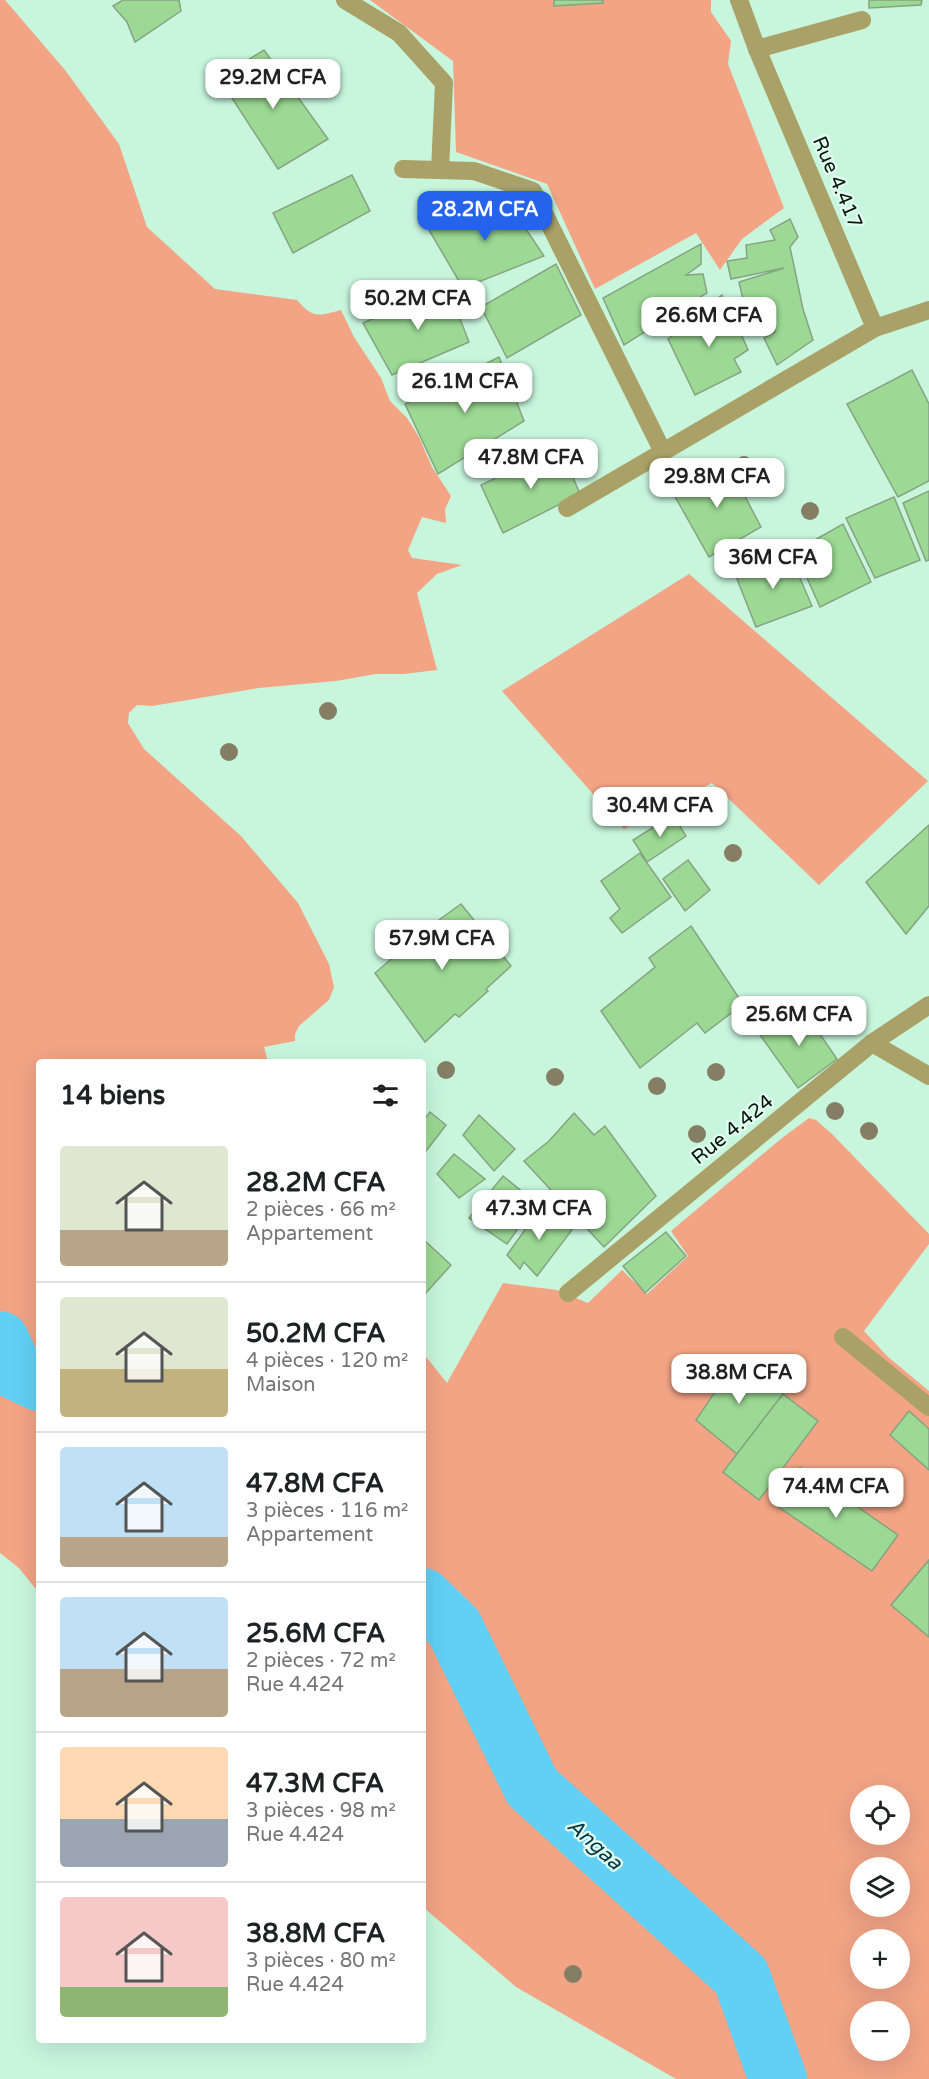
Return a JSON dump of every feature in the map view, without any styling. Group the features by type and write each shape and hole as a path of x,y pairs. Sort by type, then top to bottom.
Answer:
{"street":[{"path":"345,0 399,33 444,82 440,170"},
{"name":"Rue 4.417","path":"739,0 757,49 876,328"},
{"path":"757,49 862,20"},
{"path":"403,169 474,171 533,191 663,452"},
{"path":"567,508 876,328 929,310"},
{"name":"Rue 4.424","path":"568,1293 872,1043 929,1005"},
{"path":"872,1043 929,1076"},
{"path":"843,1337 929,1407"}],"shaded area":[{"path":"0,0 5,0 65,70 119,144 147,227 215,289 297,300 312,313 317,314 341,310 354,337 381,378 390,401 407,418 419,437 432,467 451,496 445,509 446,523 422,517 408,550 412,558 462,565 437,574 417,593 437,670 404,674 376,674 336,681 259,688 152,706 137,705 129,713 128,723 144,749 241,836 298,903 329,964 334,987 329,1000 299,1026 295,1034 295,1041 264,1047 267,1059 36,1059 36,1589 19,1568 0,1553"},
{"path":"370,0 711,0 711,12 731,41 728,64 784,208 742,239 720,270 696,233 595,289 547,184 456,152 453,61"},
{"path":"689,574 928,781 819,885 712,783 624,829 502,691"},
{"path":"809,1118 816,1120 832,1134 929,1234 929,1244 864,1331 887,1356 929,1391 929,2079 676,2079 516,1987 426,1910 426,1357 447,1383 503,1283 557,1290 588,1303 622,1270 647,1294 688,1256 671,1231"}],"building":[{"path":"123,0 179,0 181,11 135,42 127,22 113,6"},
{"path":"554,0 603,0 603,3 554,6"},
{"path":"869,0 922,0 921,5 869,8"},
{"path":"264,50 328,139 278,169 219,78"},
{"path":"352,175 370,211 293,253 273,213"},
{"path":"503,195 544,256 463,288 429,230"},
{"path":"790,219 798,237 790,247 803,309 813,340 777,365 764,338 775,332 768,316 748,321 739,282 784,268 731,279 727,261 747,258 746,245 775,240 770,230"},
{"path":"701,244 701,264 686,275 703,274 707,293 624,345 603,298"},
{"path":"556,264 581,315 507,358 481,307"},
{"path":"447,285 469,342 392,375 363,323"},
{"path":"722,295 729,320 724,325 736,322 748,350 734,359 741,372 695,395 668,339 714,308 709,304"},
{"path":"499,357 524,421 438,474 405,404"},
{"path":"912,370 929,404 929,481 898,497 847,404"},
{"path":"560,447 580,494 503,533 481,485"},
{"path":"726,460 761,527 709,557 673,493"},
{"path":"929,491 929,560 926,561 903,503"},
{"path":"894,497 920,560 875,578 846,518"},
{"path":"843,524 871,582 820,607 795,551"},
{"path":"789,553 812,606 756,627 735,574"},
{"path":"673,815 686,836 647,862 633,840"},
{"path":"929,825 929,906 906,934 866,882"},
{"path":"640,853 671,897 622,933 610,918 620,909 601,881"},
{"path":"688,860 710,890 685,911 663,879"},
{"path":"461,904 511,966 459,1017 455,1014 425,1042 375,973 396,955 393,952 425,922 432,925"},
{"path":"691,926 743,1004 705,1033 697,1023 640,1068 601,1011 655,967 649,958"},
{"path":"800,1005 837,1059 798,1088 760,1035"},
{"path":"430,1112 446,1125 426,1151 426,1117"},
{"path":"574,1113 594,1135 605,1126 656,1196 604,1247 524,1161 549,1141"},
{"path":"479,1115 515,1149 494,1171 463,1135"},
{"path":"454,1154 485,1179 459,1198 437,1174"},
{"path":"503,1176 536,1203 507,1244 469,1218"},
{"path":"542,1206 572,1230 537,1276 524,1262 520,1269 507,1255"},
{"path":"666,1232 686,1256 645,1293 623,1266"},
{"path":"426,1242 451,1265 426,1293"},
{"path":"740,1355 783,1394 737,1454 696,1420"},
{"path":"783,1394 818,1421 759,1500 723,1472"},
{"path":"909,1411 929,1429 929,1470 890,1435"},
{"path":"800,1467 898,1535 872,1571 777,1506 781,1499 779,1496"},
{"path":"929,1560 929,1637 891,1605"}],"waterway":[{"name":"Angaa","path":"0,1340 14,1370 36,1381"},
{"name":"Angaa","path":"426,1600 454,1627 532,1787 741,1976 778,2079"}]}
